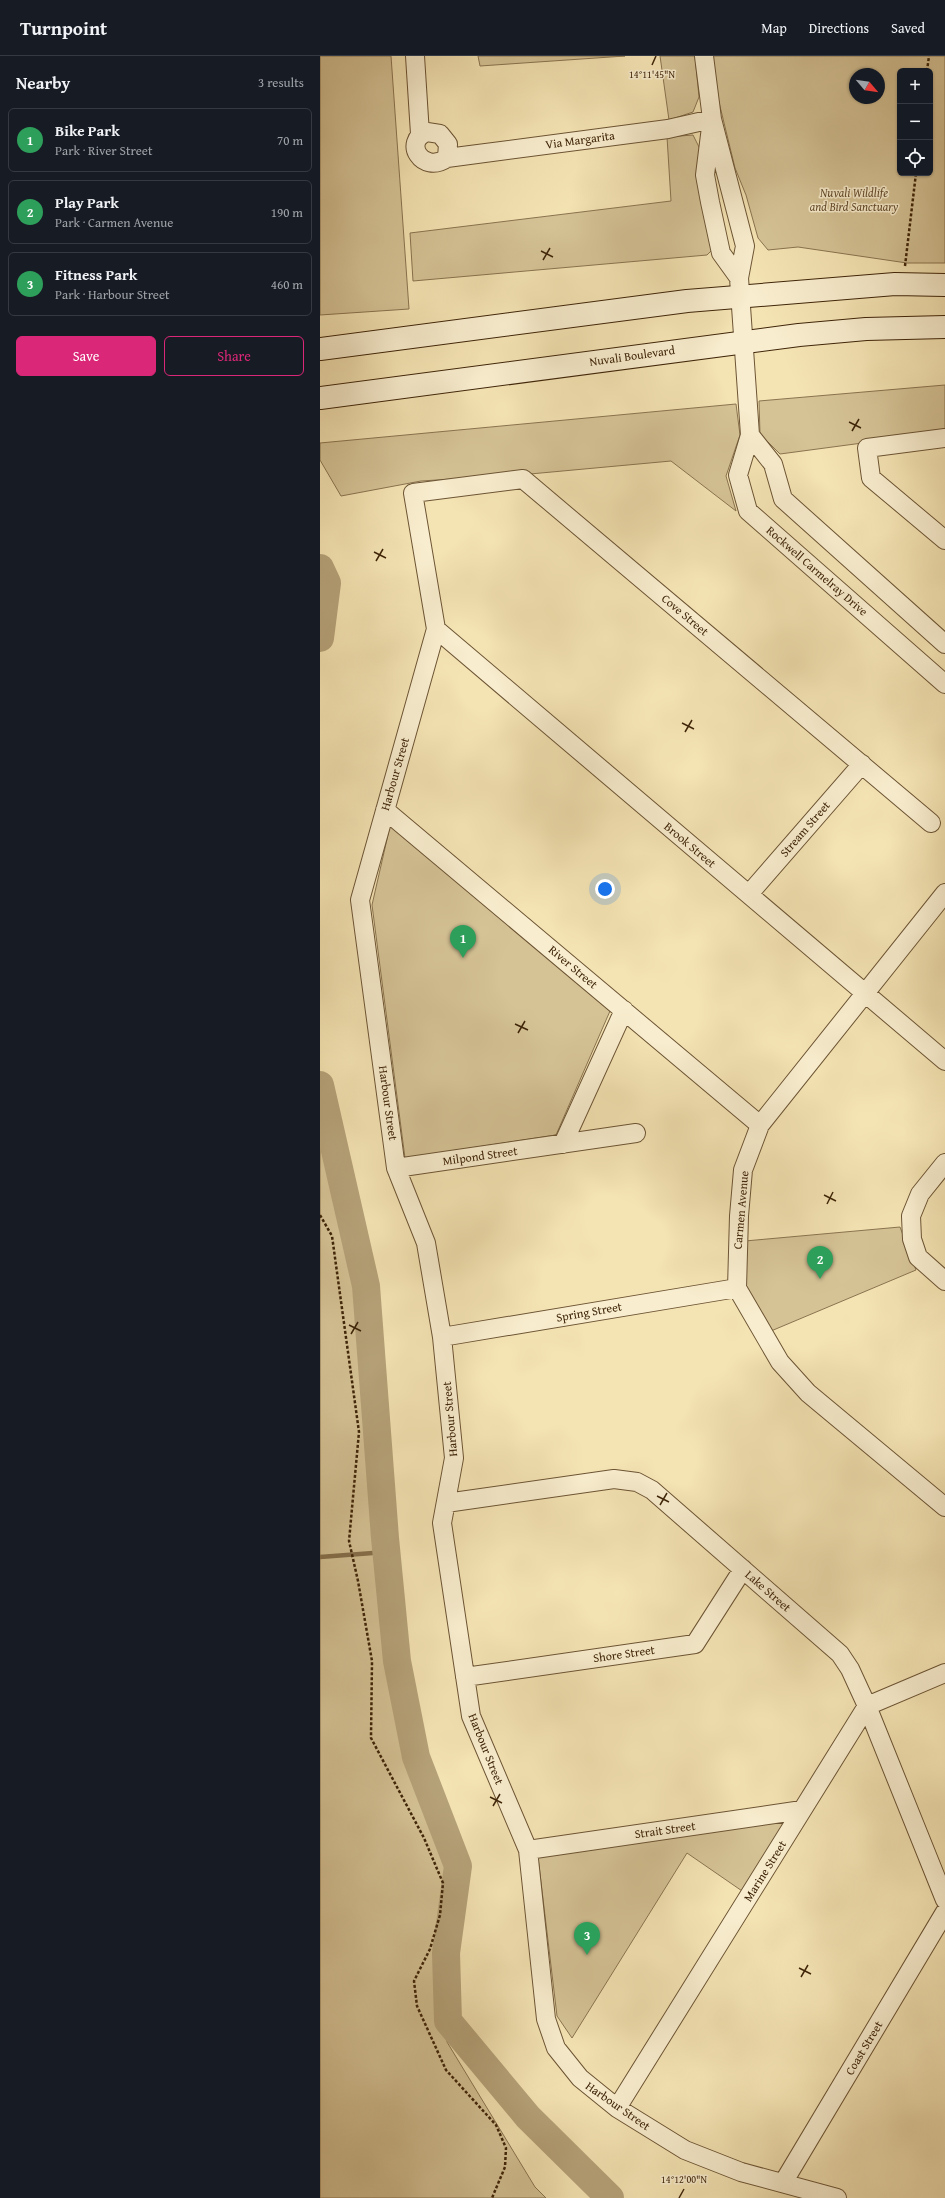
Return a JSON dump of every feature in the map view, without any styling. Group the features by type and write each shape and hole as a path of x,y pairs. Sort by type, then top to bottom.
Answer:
{"street":[{"path":"415,56 420,134 416,140 415,148 418,156 424,161 432,164 447,158 449,151 445,138 433,132 420,134"},
{"path":"704,56 712,119 705,175 707,189 721,253 740,287"},
{"name":"Via Margarita","path":"447,158 668,128 712,119"},
{"name":"Rockwell Carmelray Drive","path":"712,119 745,246 740,287 750,435 738,475 748,511 945,684"},
{"path":"320,349 687,301 740,287 895,284 945,285"},
{"name":"Nuvali Boulevard","path":"320,398 743,341 866,329 945,327"},
{"path":"750,435 773,464 783,498 945,644"},
{"path":"945,438 866,448 871,478 945,540"},
{"name":"Cove Street","path":"413,493 523,479 932,823"},
{"name":"Harbour Street","path":"413,493 436,629 360,900 396,1168 426,1243 442,1337 454,1458 442,1523 471,1716 528,1850 545,2011 548,2026 556,2048 580,2078 617,2108 685,2150 741,2172 837,2198"},
{"name":"Brook Street","path":"436,629 945,1061"},
{"name":"Stream Street","path":"749,894 862,764"},
{"name":"River Street","path":"385,810 760,1125"},
{"name":"Carmen Avenue","path":"736,1288 738,1216 743,1170 760,1125 945,893"},
{"path":"563,1144 624,1010"},
{"name":"Milpond Street","path":"396,1168 636,1133"},
{"path":"945,1163 920,1194 911,1216 912,1238 918,1258 945,1281"},
{"path":"736,1288 780,1362 808,1393 945,1507"},
{"name":"Spring Street","path":"442,1337 736,1288"},
{"name":"Lake Street","path":"446,1503 614,1479 637,1482 652,1490 840,1654 850,1669 867,1706 945,1900"},
{"name":"Shore Street","path":"465,1677 695,1644 743,1569"},
{"path":"867,1706 945,1673"},
{"name":"Marine Street","path":"617,2108 867,1706"},
{"name":"Strait Street","path":"528,1850 802,1810"},
{"name":"Coast Street","path":"783,2183 945,1912"}],"path":[{"path":"927,68 929,56"},
{"path":"895,284 907,263 916,176"},
{"path":"320,1216 332,1236 359,1432 349,1540 372,1661 370,1738 424,1838 443,1883 440,1915 430,1949 414,1981 417,2006 446,2070 496,2125 506,2148 504,2167 492,2198"}],"green space":[{"path":"320,56 391,56 409,309 320,315"},
{"path":"478,56 625,56 480,66"},
{"path":"660,56 695,56 699,97 693,112 669,120"},
{"name":"Nuvali Wildlife and Bird Sanctuary","path":"713,56 945,56 945,263 907,263 798,247 768,250 758,238 746,195 735,168 717,94"},
{"path":"693,135 700,149 712,250 707,255 413,281 410,233 671,201 667,137"},
{"path":"945,385 945,432 780,454 760,434 759,401"},
{"path":"736,404 740,435 726,476 736,511 671,461 530,474 421,481 341,496 320,460 320,443"},
{"path":"320,568 327,583 320,638"},
{"path":"390,826 610,1011 556,1135 405,1158 372,905"},
{"path":"320,1085 366,1286 386,1552 397,1661 416,1757 458,1866 446,1953 447,2042 535,2187 546,2198 320,2198"},
{"path":"900,1227 916,1270 771,1331 745,1288 745,1241"},
{"path":"794,1816 745,1893 687,1853 572,2038 557,2016 538,1857"}],"waterway":[{"path":"320,568 327,583 320,638"},
{"path":"320,1085 366,1286 385,1538 397,1661 416,1757 458,1866 446,1953 448,2021 528,2117 610,2198"},
{"path":"320,1557 386,1552"}],"place":[{"name":"Bike Park","path":"463,958"},
{"name":"Play Park","path":"820,1279"},
{"name":"Fitness Park","path":"587,1955"}]}
